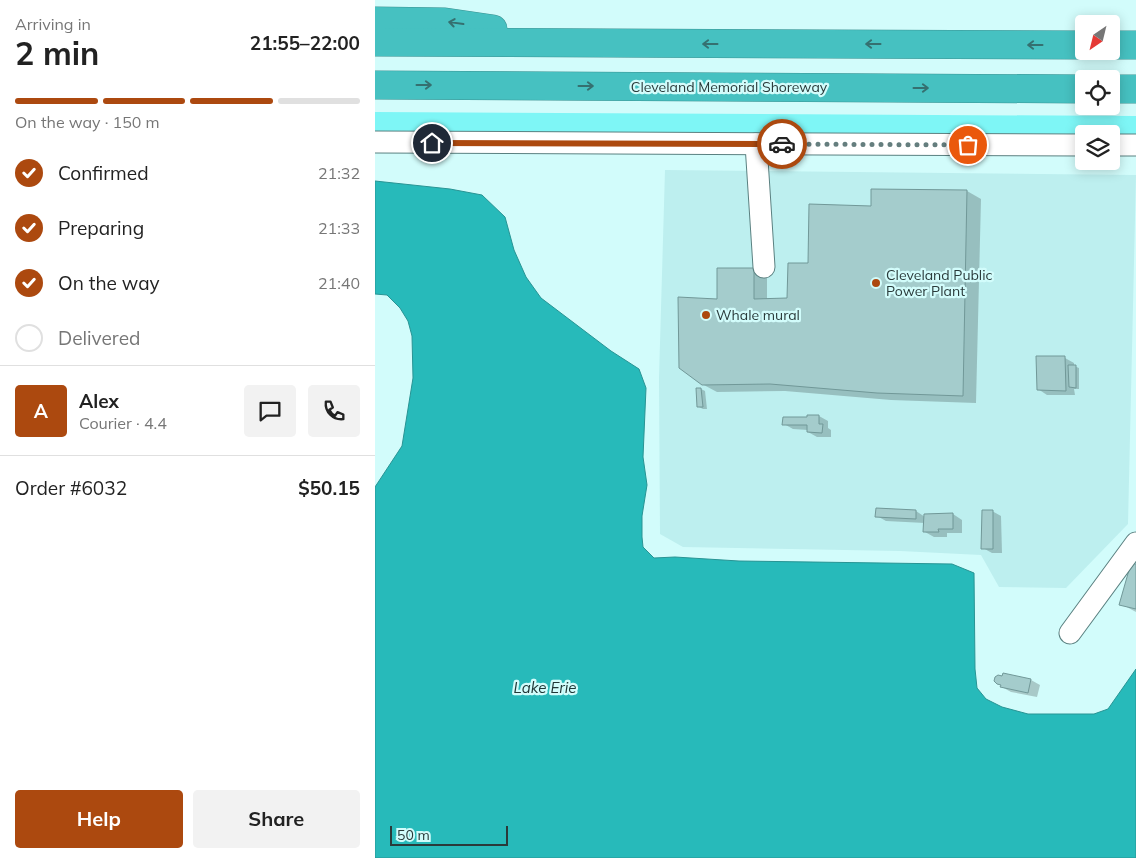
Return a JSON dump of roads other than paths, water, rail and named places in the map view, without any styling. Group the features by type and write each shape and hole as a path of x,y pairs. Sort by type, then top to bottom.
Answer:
{"highway":[{"path":"375,21 445,22 591,43"},
{"path":"375,42 1075,45"},
{"path":"1120,45 1136,46"},
{"name":"Cleveland Memorial Shoreway","path":"375,85 1075,88"},
{"path":"1120,89 1136,89"}],"street":[{"path":"375,142 1075,145"},
{"path":"757,144 764,267"},
{"path":"1120,145 1136,146"},
{"path":"1070,633 1136,543"}],"water":[{"name":"Lake Erie","path":"375,181 450,189 482,195 505,217 514,250 526,277 541,298 611,351 639,369 646,388 643,457 647,485 642,516 642,537 643,547 654,558 952,564 974,573 975,669 977,688 986,699 1002,707 1028,714 1094,714 1108,709 1136,669 1136,858 375,858 375,487 402,446 413,378 412,336 408,321 400,308 387,295 375,294"}],"place":[{"name":"Cleveland Public Power Plant","path":"876,283"},
{"name":"Whale mural","path":"706,315"}]}
